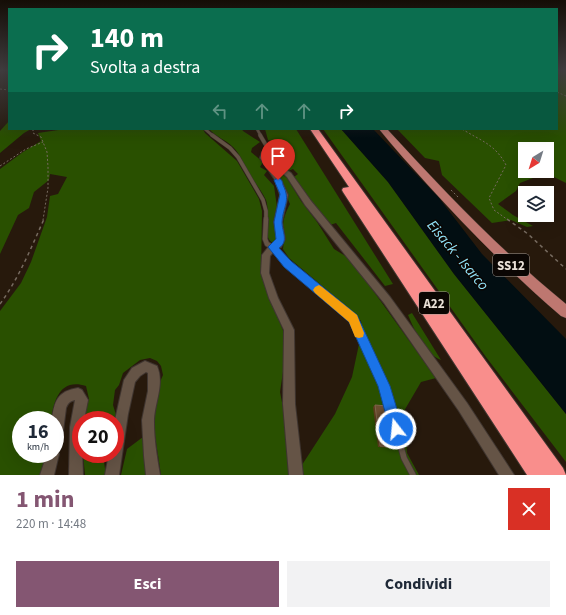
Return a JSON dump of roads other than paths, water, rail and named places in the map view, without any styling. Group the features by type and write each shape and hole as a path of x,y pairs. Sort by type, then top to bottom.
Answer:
{"highway":[{"name":"A22","path":"307,130 423,306 538,475"},
{"name":"A22","path":"315,130 429,296 556,475"}],"main road":[{"name":"SS12","path":"384,130 498,253 566,312"}],"street":[{"path":"296,475 289,404 289,330 274,298 265,273 266,255 273,247 278,245 281,239 278,222 284,194 278,180 262,158 264,153 270,152 279,167 289,175 308,203 387,300 463,407 506,475"},
{"path":"112,475 122,414 130,380 136,372 145,366 153,370 154,391 148,420 150,456 153,475"},
{"path":"59,411 61,402 71,394 78,394 82,400 76,427 76,475"},
{"path":"46,475 50,463"}],"lane":[{"path":"206,130 234,152 259,194 266,211 265,239 267,244 273,247 287,264 353,319 384,386 404,458 413,475"},
{"path":"258,130 270,152"}],"water":[{"name":"Eisack - Isarco","path":"342,130 374,130 439,198 482,254 566,339 566,414 454,274 388,182"}]}
